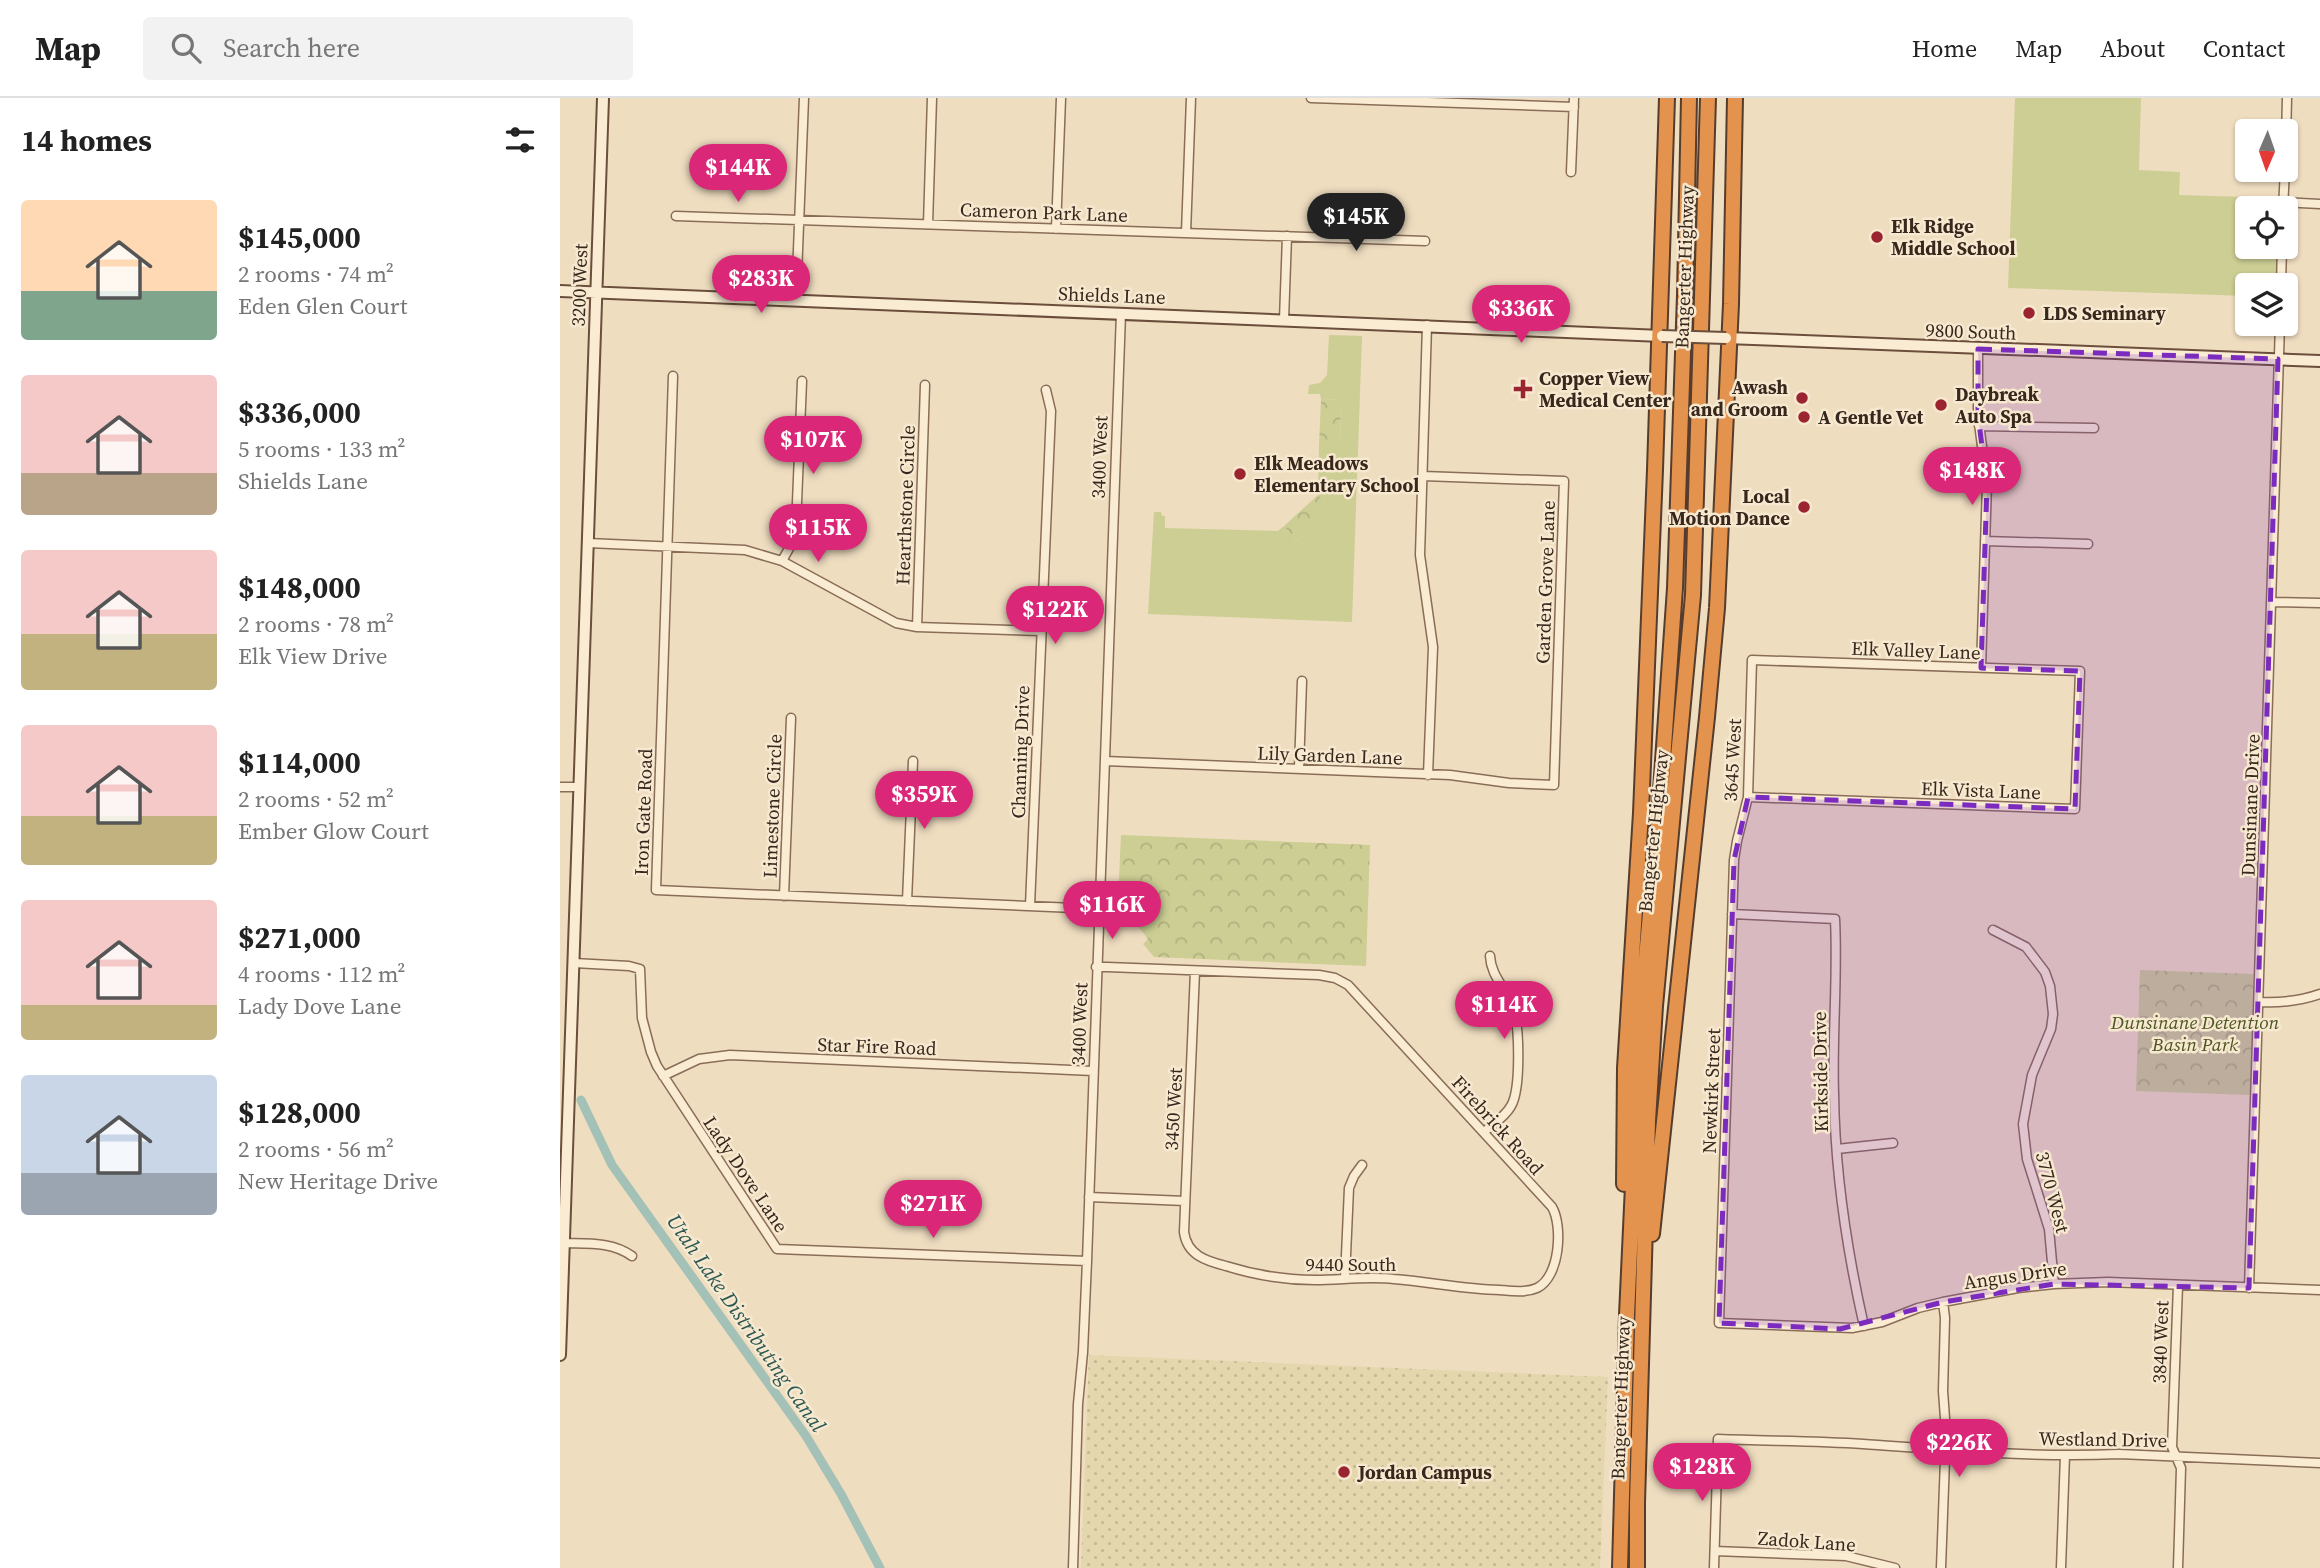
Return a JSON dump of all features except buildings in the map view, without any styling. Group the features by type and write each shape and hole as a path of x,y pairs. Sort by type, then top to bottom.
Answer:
{"highway":[{"path":"1627,1315 1625,1068 1641,813 1661,336 1667,98"},
{"name":"Bangerter Highway","path":"1619,1568 1641,1013 1660,804 1675,588 1689,98"},
{"name":"Bangerter Highway","path":"1639,1568 1636,1533 1646,1170 1653,1046 1693,595 1708,98"},
{"path":"1642,1322 1711,686 1719,561 1735,98"}],"main road":[{"name":"3200 West","path":"560,1355 603,98"},
{"name":"Shields Lane","path":"560,291 1661,336"},
{"name":"9800 South","path":"1661,336 2320,360"}],"street":[{"path":"796,301 804,98"},
{"path":"928,224 932,98"},
{"path":"1056,229 1061,98"},
{"path":"1186,233 1191,98"},
{"path":"1311,98 1574,103 1572,172"},
{"path":"2287,98 2287,119"},
{"path":"2298,205 2320,204"},
{"name":"Cameron Park Lane","path":"676,216 1425,241"},
{"path":"1284,320 1287,236"},
{"name":"3400 West","path":"1073,1568 1078,1404 1087,1261 1121,313"},
{"path":"1427,325 1421,568 1433,647 1428,775"},
{"name":"Dunsinane Drive","path":"2249,1288 2279,336"},
{"path":"1978,349 1979,426 1987,469 1981,668"},
{"name":"Iron Gate Road","path":"673,376 656,890 1098,909"},
{"path":"782,561 792,543 796,527 802,381"},
{"name":"Hearthstone Circle","path":"917,627 925,385"},
{"name":"Channing Drive","path":"1030,906 1051,411 1046,390"},
{"path":"1979,426 2094,428"},
{"name":"Garden Grove Lane","path":"1423,476 1564,481 1554,785"},
{"path":"1986,541 2088,544"},
{"path":"588,543 733,548 782,561 896,623 917,627 1041,631"},
{"path":"2272,602 2320,603"},
{"name":"Elk Valley Lane","path":"1752,660 2080,671"},
{"name":"3645 West","path":"1734,860 1748,797 1752,660"},
{"name":"Elk Vista Lane","path":"1748,797 2075,809 2080,671"},
{"path":"1299,769 1302,681"},
{"name":"Limestone Circle","path":"784,896 791,718"},
{"path":"907,901 913,761"},
{"name":"Lily Garden Lane","path":"1105,761 1470,777 1509,783 1554,785"},
{"path":"560,787 580,787"},
{"name":"Newkirk Street","path":"1719,1323 1734,860"},
{"name":"Kirkside Drive","path":"1732,914 1835,919 1833,1057 1837,1149 1847,1233 1864,1326"},
{"name":"3770 West","path":"1993,930 2026,947 2045,972 2050,986 2053,1014 2051,1029 2032,1075 2023,1124 2027,1158 2049,1229 2054,1284"},
{"path":"1484,1132 1512,1105 1516,1091 1517,1062 1516,1016 1507,994 1493,974 1490,956"},
{"name":"Lady Dove Lane","path":"574,963 640,969 642,1018 651,1052 663,1076 777,1249 1087,1261"},
{"name":"Firebrick Road","path":"1096,967 1319,975 1343,982 1358,994 1554,1210 1557,1224 1556,1263 1552,1273"},
{"name":"3450 West","path":"1190,1248 1184,1232 1195,971"},
{"path":"2259,1002 2283,1002 2320,995"},
{"name":"Star Fire Road","path":"663,1076 699,1059 730,1055 1093,1071"},
{"path":"1837,1149 1893,1143"},
{"path":"1345,1278 1349,1188 1362,1165"},
{"path":"1089,1197 1185,1201"},
{"path":"562,1243 611,1245 632,1256"},
{"name":"9440 South","path":"1190,1248 1202,1258 1221,1265 1269,1277 1301,1280 1381,1278 1462,1288 1522,1291 1541,1286 1552,1273"},
{"name":"Angus Drive","path":"1719,1323 1840,1329 1864,1326 1943,1302 2054,1284 2108,1283 2320,1290"},
{"name":"3840 West","path":"2178,1285 2172,1447 2181,1468 2178,1568"},
{"path":"1941,1568 1945,1450 1943,1302"},
{"name":"Westland Drive","path":"1715,1551 1718,1439 2065,1455 2119,1454 2320,1463"},
{"path":"2061,1568 2065,1455"},
{"path":"1714,1568 1715,1551"},
{"name":"Zadok Lane","path":"1715,1551 1846,1556 1895,1568"}],"highlighted area":[{"path":"1978,349 2278,359 2249,1288 2054,1284 1943,1302 1840,1329 1719,1323 1734,860 1748,797 2075,809 2080,671 1981,668 1987,484 1978,416"}],"shaded area":[{"name":"Jordan Campus","path":"1089,1355 1608,1377 1600,1568 1081,1568"}],"green space":[{"path":"2015,98 2141,98 2139,170 2180,172 2179,195 2235,197 2235,259 2277,259 2276,273 2235,273 2235,296 2008,288"},
{"path":"1329,335 1362,336 1352,622 1148,614 1154,512 1161,512 1162,516 1165,516 1165,528 1278,531 1284,526 1297,541 1331,509 1318,495 1319,446 1340,446 1341,400 1321,399 1320,394 1308,394 1309,385 1320,383 1327,375"},
{"path":"1321,399 1341,400 1340,446 1319,446"},
{"path":"1318,495 1332,509 1297,541 1284,526"},
{"path":"1121,835 1370,845 1366,966 1154,957 1143,944 1148,939 1118,901"},
{"name":"Dunsinane Detention Basin Park","path":"2140,970 2253,974 2251,1095 2136,1091"}],"waterway":[{"name":"Utah Lake Distributing Canal","path":"581,1100 612,1165 806,1436 841,1494 880,1568"}],"place":[{"name":"Elk Ridge Middle School","path":"1877,237"},
{"name":"LDS Seminary","path":"2029,313"},
{"name":"Copper View Medical Center","path":"1523,389"},
{"name":"Awash and Groom","path":"1802,398"},
{"name":"Daybreak Auto Spa","path":"1941,405"},
{"name":"A Gentle Vet","path":"1804,417"},
{"name":"Elk Meadows Elementary School","path":"1240,474"},
{"name":"Local Motion Dance","path":"1804,507"},
{"name":"Jordan Campus","path":"1344,1472"}]}
